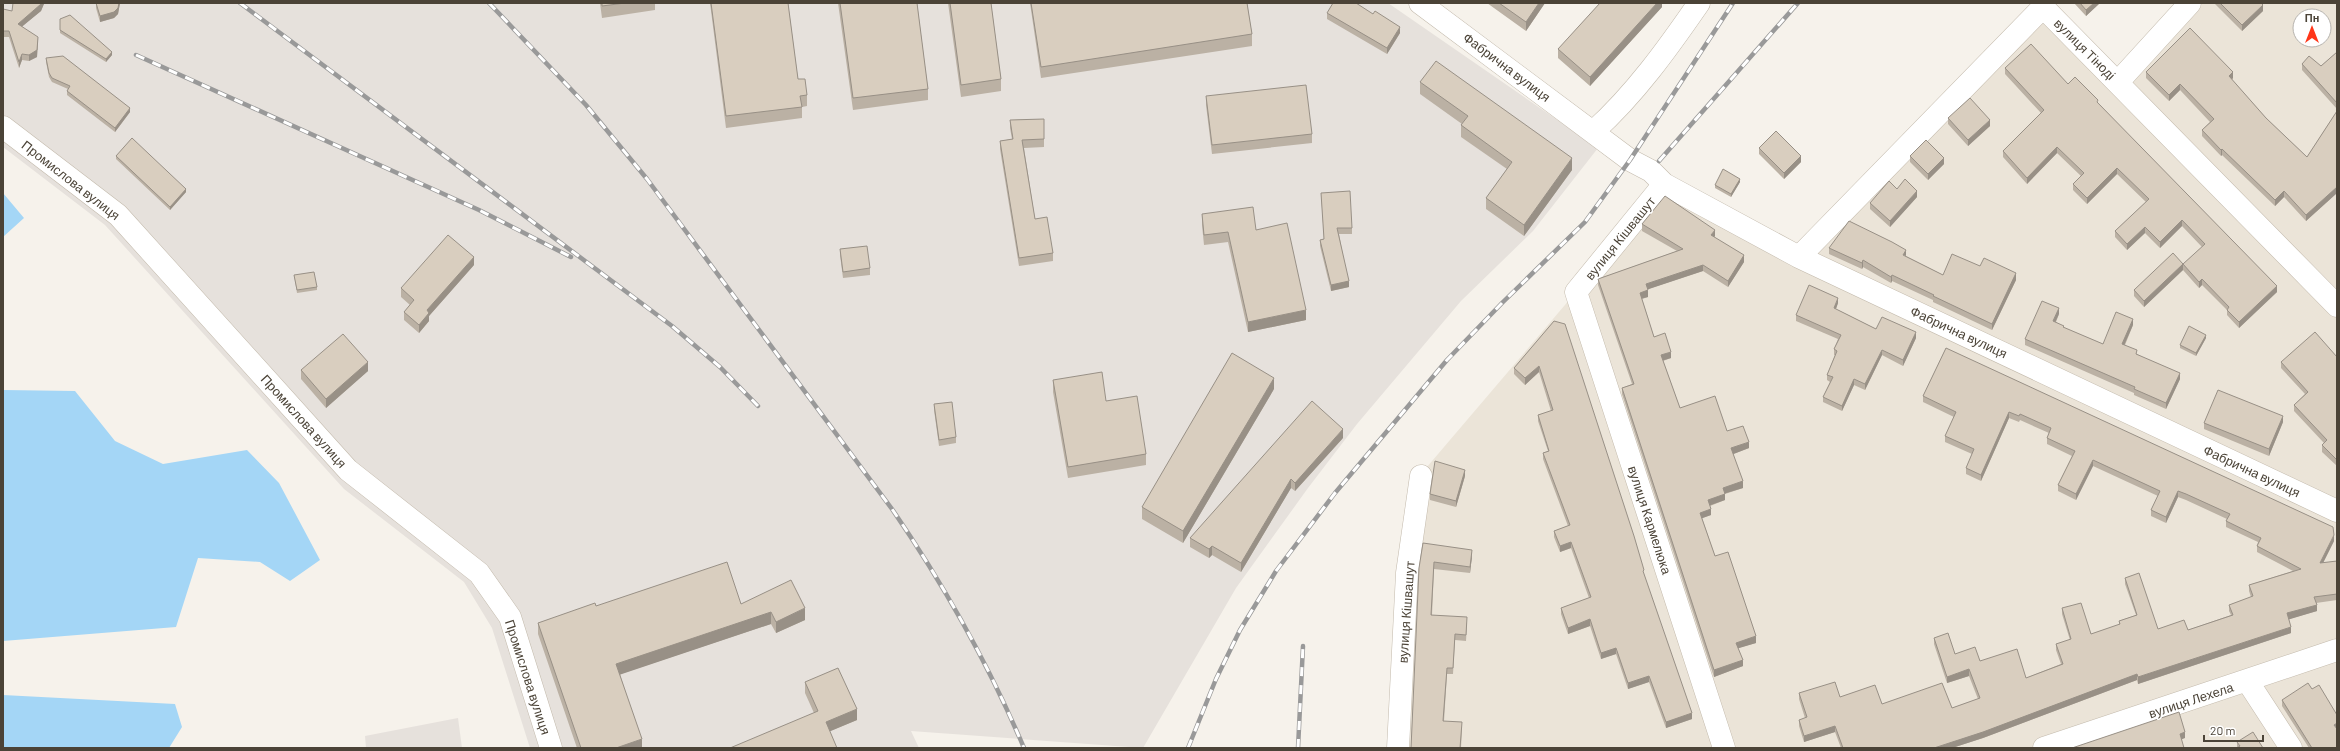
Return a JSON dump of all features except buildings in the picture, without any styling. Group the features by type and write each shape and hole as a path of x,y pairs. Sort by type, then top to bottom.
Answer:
{"street":[{"name":"Фабрична вулиця","path":"1420,3 1594,131 1630,160 1651,171 1664,184 1799,257 2337,511"},
{"path":"1594,131 1607,119 1663,54 1699,3"},
{"path":"2118,82 2190,3"},
{"name":"вулиця Тіноді","path":"1799,257 2043,7 2336,302"},
{"name":"Промислова вулиця","path":"3,127 118,215 348,470 479,573 510,617 551,748"},
{"name":"вулиця Кішвашут","path":"1576,292 1664,184"},
{"name":"вулиця Кармелюка","path":"1576,292 1724,748"},
{"name":"вулиця Кішвашут","path":"1398,748 1407,573 1421,476"},
{"name":"вулиця Лехела","path":"2044,748 2248,682 2337,650"},
{"path":"2248,682 2291,748"}],"shaded area":[{"path":"3,3 1388,3 1598,148 1533,231 1461,301 1357,424 1308,488 1236,588 1143,748 911,731 919,748 530,748 492,628 464,582 344,489 105,225 3,147"},
{"path":"2190,3 2337,3 2337,748 1396,748 1421,474 1576,292 1664,184 1799,257 2043,7 2118,82"},
{"path":"458,718 462,748 366,748 365,736"}],"water":[{"path":"3,193 24,218 3,237"},
{"path":"3,390 75,391 115,441 163,464 247,450 279,483 320,560 290,581 260,562 198,558 176,627 3,641"},
{"path":"3,695 175,704 182,727 169,748 3,748"}],"railway":[{"path":"240,3 672,326 720,367 758,406"},
{"path":"489,3 586,105 647,179 892,509 930,566 964,625 996,685 1024,748"},
{"path":"1188,748 1216,679 1240,630 1276,571 1335,493 1447,360 1503,302 1585,222 1630,160 1733,3"},
{"path":"1659,161 1798,3"},
{"path":"136,55 479,210 571,257"},
{"path":"1298,748 1303,646"}]}
